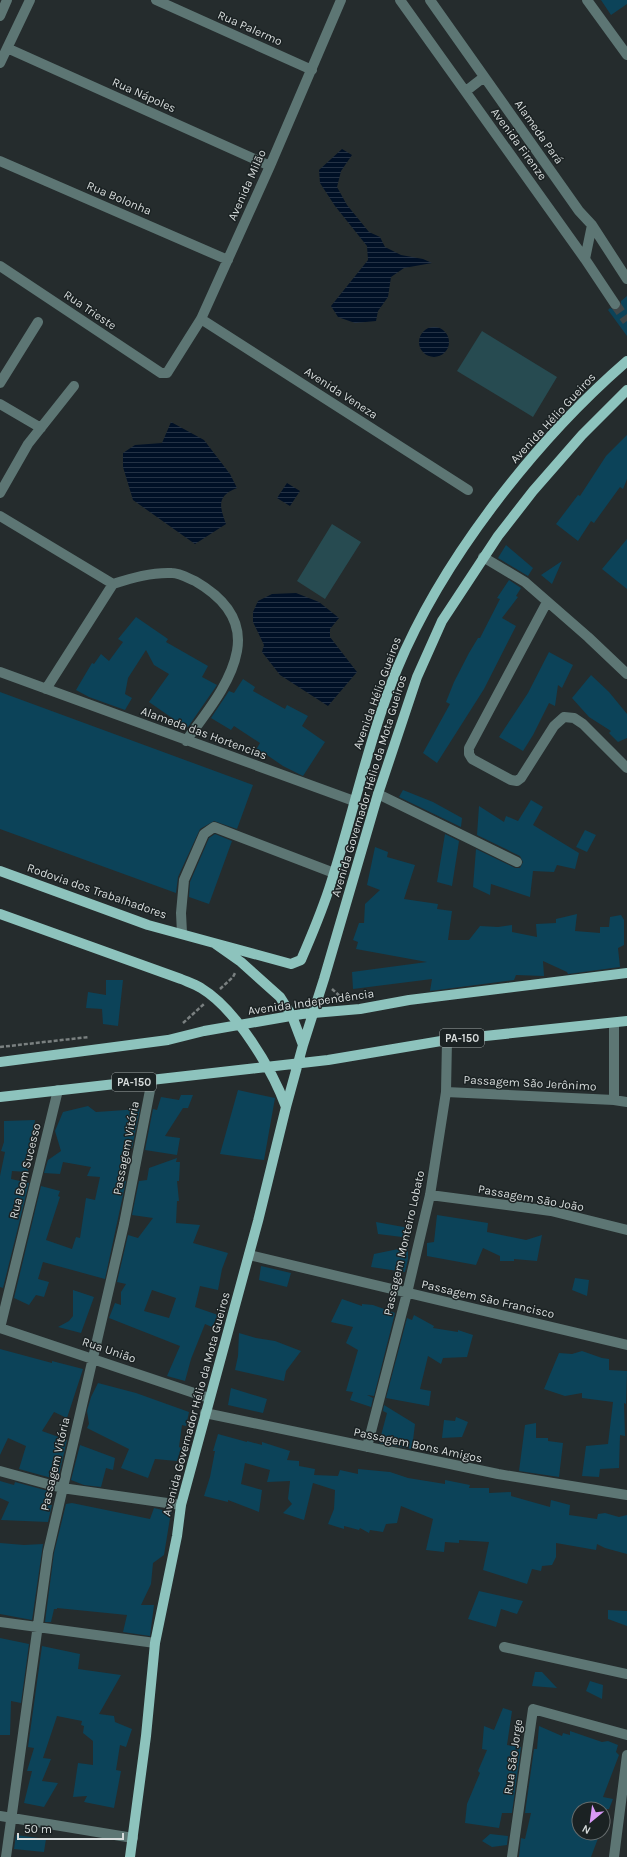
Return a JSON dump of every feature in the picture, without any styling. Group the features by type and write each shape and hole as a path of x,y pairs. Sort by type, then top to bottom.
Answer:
{"main road":[{"name":"Avenida Hélio Gueiros","path":"214,943 291,964 301,960 334,872 380,716 413,631 436,590 493,506 527,464 572,414 627,361"},
{"name":"Avenida Governador Hélio da Mota Gueiros","path":"299,1062 378,794 417,677 442,621 483,557 534,491 582,435 627,390"},
{"name":"Rodovia dos Trabalhadores","path":"0,871 148,925 182,933 214,943 263,980 280,997 292,1016 303,1045"},
{"path":"0,914 181,979 201,988 218,1002 239,1025 268,1066 286,1107"},
{"name":"Avenida Independência","path":"0,1062 168,1040 239,1025 313,1012 360,1009 409,1000 627,973"},
{"name":"PA-150","path":"0,1097 299,1062 328,1060 447,1040 627,1021"},
{"path":"286,1107 299,1062"},
{"name":"Avenida Governador Hélio da Mota Gueiros","path":"130,1857 146,1736 155,1643 177,1536 181,1505 249,1255 286,1107"}],"street":[{"path":"0,16 7,0"},
{"name":"Rua Palermo","path":"156,0 312,70"},
{"name":"Avenida Milão","path":"165,373 169,371 201,319 270,166 341,0"},
{"name":"Avenida Firenze","path":"400,0 616,304"},
{"name":"Alameda Pará","path":"430,0 579,211 592,225 627,279"},
{"path":"586,0 627,54"},
{"path":"0,63 28,1"},
{"name":"Rua Nápoles","path":"7,48 270,166"},
{"path":"466,91 484,77"},
{"name":"Rua Bolonha","path":"0,161 228,260"},
{"path":"585,259 592,225"},
{"name":"Rua Trieste","path":"0,266 161,373 165,373"},
{"name":"Avenida Veneza","path":"201,319 468,490"},
{"path":"0,383 38,322"},
{"path":"0,492 28,444 74,386"},
{"path":"0,404 41,428"},
{"path":"0,516 113,584"},
{"path":"483,557 525,582 588,637 627,674"},
{"path":"46,689 113,584 155,574 174,573 190,579 208,589 224,602 232,616 237,634 237,650 233,666 223,686 186,740"},
{"path":"547,602 469,748 469,754 472,759 511,780 517,781 521,778 554,726 564,717 574,718 583,724 627,768"},
{"name":"Alameda das Hortencias","path":"0,672 354,801"},
{"path":"378,794 518,862"},
{"path":"182,933 181,913 184,880 204,834 209,828 214,827 334,872"},
{"name":"Passagem São Jerônimo","path":"614,1023 614,1100"},
{"name":"Passagem Monteiro Lobato","path":"367,1448 407,1294 430,1195 446,1092 447,1040"},
{"name":"Passagem Vitória","path":"6,1857 39,1628 48,1552 129,1202 152,1080"},
{"name":"Rua Bom Sucesso","path":"0,1328 58,1090"},
{"name":"Passagem São Jerônimo","path":"446,1092 614,1100 627,1102"},
{"name":"Passagem São João","path":"430,1195 551,1212 627,1230"},
{"name":"Passagem São Francisco","path":"249,1255 407,1294 627,1345"},
{"name":"Rua União","path":"0,1328 94,1358 209,1398"},
{"name":"Passagem Bons Amigos","path":"205,1413 367,1448 498,1474 627,1495"},
{"path":"0,1471 62,1488 181,1505"},
{"path":"627,1489 627,1495"},
{"path":"0,1622 155,1643"},
{"path":"504,1647 627,1674"},
{"name":"Rua São Jorge","path":"512,1857 532,1709 627,1735"},
{"path":"614,1857 627,1755"},
{"path":"0,1816 132,1838"}],"shaded area":[{"path":"342,149 352,155 341,171 337,187 347,205 369,232 380,237 385,247 401,255 423,259 432,263 404,268 391,277 388,297 378,311 376,321 355,323 338,317 331,306 368,260 367,246 335,206 320,183 319,170"},
{"path":"434,327 445,331 449,342 445,353 434,357 423,353 419,342 423,331"},
{"path":"482,331 557,377 533,417 457,371"},
{"path":"171,422 204,440 230,474 237,488 226,494 221,502 226,524 195,544 133,500 123,467 123,453 135,445 162,443"},
{"path":"287,483 300,491 290,506 277,498"},
{"path":"332,524 361,542 325,599 297,581"},
{"path":"296,593 319,602 339,618 330,629 330,637 357,672 328,706 280,675 262,652 264,645 253,622 253,612 258,601 272,594"}],"building":[{"path":"601,0 627,0 627,4 611,15"},
{"path":"627,296 627,336 608,310 610,308 615,310 619,309 621,301"},
{"path":"627,435 627,479 623,489 620,487 594,523 591,521 578,541 556,524 578,495 580,496 606,456"},
{"path":"627,539 627,589 602,569"},
{"path":"506,545 533,568 528,576 498,558"},
{"path":"562,561 552,584 541,575"},
{"path":"509,580 521,588 516,596 518,597 502,618 516,626 484,689 437,763 423,753 450,704 446,702 454,682 469,653 478,638 480,638 500,599 497,598"},
{"path":"136,617 168,639 166,642 208,666 202,677 217,685 188,727 174,721 175,720 149,702 169,674 154,665 146,650 128,678 125,694 132,698 125,710 89,697 76,690 92,663 94,664 101,654 109,661 123,642 118,639"},
{"path":"549,652 573,665 562,688 558,685 555,706 549,703 523,751 499,737 528,693"},
{"path":"591,675 609,692 627,714 627,738 618,742 609,733 611,731 589,717 572,698"},
{"path":"243,679 255,687 253,691 285,709 287,705 308,716 302,726 325,742 303,776 283,766 267,755 264,759 256,750 260,743 234,726 231,730 211,718 229,691 234,693"},
{"path":"0,692 253,785 237,829 214,821 200,829 178,877 176,893 0,829"},
{"path":"403,790 433,802 462,818 461,827 399,797"},
{"path":"531,800 543,807 533,825 579,853 575,869 557,865 554,872 533,871 530,897 491,884 490,895 473,887 476,849 515,868 520,868 523,862 520,856 477,835 479,806 504,822 506,816 518,821"},
{"path":"585,830 596,835 587,852 576,847"},
{"path":"215,834 232,841 209,904 189,897 190,882 209,838"},
{"path":"445,834 459,841 452,886 437,882"},
{"path":"375,847 388,852 387,857 415,865 404,899 438,904 437,909 452,911 448,940 469,940 480,926 498,927 512,925 512,932 537,937 536,924 556,923 556,919 577,914 575,931 600,933 600,927 609,927 610,917 621,915 624,920 624,945 618,948 620,967 568,974 567,972 543,961 544,976 516,975 514,980 430,991 432,979 353,989 352,972 427,962 356,949 358,942 353,940 359,923 364,923 365,904 380,890 367,885"},
{"path":"106,980 123,980 118,1026 103,1024 102,1009 86,1008 88,992 106,995"},
{"path":"238,1090 275,1098 264,1160 220,1154"},
{"path":"181,1095 193,1095 188,1108 183,1108 165,1136 180,1138 177,1155 145,1150 153,1109 157,1110 161,1097 179,1100"},
{"path":"88,1106 96,1112 140,1109 132,1148 130,1147 121,1182 126,1181 105,1279 43,1262 38,1279 49,1282 44,1297 36,1295 29,1305 14,1298 41,1186 60,1191 58,1196 60,1197 46,1240 72,1249 76,1237 80,1238 86,1198 95,1200 100,1177 87,1176 91,1167 63,1162 60,1174 44,1173 48,1160 61,1151 55,1131 63,1112"},
{"path":"35,1120 28,1172 12,1171 11,1179 29,1183 3,1288 0,1287 0,1176 5,1152 1,1151 4,1142 4,1121"},
{"path":"177,1158 176,1162 180,1162 179,1181 177,1181 179,1201 177,1201 176,1223 200,1225 193,1243 228,1253 222,1269 218,1290 200,1286 195,1307 218,1315 212,1327 205,1324 191,1359 185,1381 167,1376 180,1346 109,1318 115,1303 121,1305 121,1292 126,1284 117,1282 128,1235 138,1238 153,1218 132,1215 139,1181 147,1180 149,1168","holes":["152,1290 176,1298 169,1318 144,1311"]},
{"path":"437,1215 488,1223 487,1232 526,1240 542,1235 537,1261 514,1259 514,1261 500,1261 500,1256 483,1248 476,1265 427,1256 427,1243 434,1242"},
{"path":"376,1222 409,1228 402,1237 378,1234"},
{"path":"408,1247 408,1259 405,1272 371,1267 374,1254"},
{"path":"261,1266 291,1273 287,1287 259,1280"},
{"path":"575,1278 589,1280 587,1296 572,1290"},
{"path":"73,1290 94,1297 81,1333 58,1327 69,1321 73,1316"},
{"path":"342,1299 362,1306 362,1304 373,1305 395,1313 374,1396 367,1395 373,1398 371,1407 350,1400 353,1392 346,1391 358,1350 346,1343 353,1327 331,1322"},
{"path":"414,1315 434,1326 433,1328 458,1332 458,1330 473,1335 467,1357 443,1358 441,1364 428,1356 420,1389 431,1391 429,1406 386,1398 407,1318 412,1320"},
{"path":"239,1333 275,1341 301,1351 286,1371 284,1381 235,1370 238,1356"},
{"path":"0,1349 52,1363 52,1361 83,1369 67,1418 54,1412 42,1431 67,1440 59,1475 56,1474 55,1479 19,1469 26,1446 8,1438 0,1455"},
{"path":"582,1351 609,1359 609,1370 627,1371 626,1404 624,1403 625,1436 620,1435 619,1468 600,1469 599,1477 582,1476 586,1446 608,1444 613,1402 582,1398 582,1393 565,1396 544,1389 559,1353 572,1354"},
{"path":"98,1383 136,1393 189,1412 186,1426 182,1425 179,1447 181,1448 177,1461 155,1459 148,1478 121,1468 129,1449 87,1428 89,1424 87,1411 91,1397"},
{"path":"231,1388 267,1399 263,1413 228,1405"},
{"path":"384,1405 415,1424 412,1449 379,1443 387,1413 383,1411"},
{"path":"456,1417 468,1422 462,1437 442,1438 444,1420 455,1421"},
{"path":"536,1423 536,1438 548,1438 548,1441 563,1443 559,1477 519,1471 525,1425"},
{"path":"218,1434 262,1445 262,1442 290,1451 287,1460 299,1461 299,1466 315,1469 314,1475 338,1476 340,1470 358,1474 358,1469 390,1472 408,1478 445,1484 445,1480 470,1485 469,1488 489,1488 489,1493 511,1492 511,1496 550,1507 551,1500 570,1505 569,1515 597,1519 598,1514 605,1513 619,1517 627,1515 627,1554 605,1548 597,1544 596,1550 556,1543 556,1557 552,1565 542,1566 541,1571 532,1569 527,1584 483,1570 489,1542 459,1540 459,1543 445,1542 444,1552 426,1550 433,1519 401,1506 397,1523 386,1524 383,1532 370,1530 369,1533 360,1528 359,1530 344,1526 344,1529 328,1524 334,1509 335,1490 313,1483 304,1520 283,1513 292,1504 288,1499 290,1481 267,1482 270,1470 245,1463 241,1484 262,1490 259,1512 228,1500 228,1502 204,1496 210,1477 215,1451 213,1451"},
{"path":"80,1445 115,1458 113,1470 106,1468 101,1487 84,1485 71,1480"},
{"path":"0,1481 14,1485 15,1482 52,1492 50,1505 52,1505 48,1522 1,1520 9,1502 0,1498"},
{"path":"72,1503 150,1519 154,1508 171,1512 164,1555 153,1563 151,1584 141,1605 154,1605 150,1636 123,1632 127,1615 57,1608 54,1609 51,1622 45,1622 54,1553 66,1504"},
{"path":"0,1543 24,1545 43,1544 32,1620 0,1614"},
{"path":"479,1591 523,1601 517,1614 501,1609 496,1627 468,1619"},
{"path":"608,1610 627,1611 627,1626 608,1619"},
{"path":"0,1638 29,1644 21,1703 11,1701 10,1735 0,1735"},
{"path":"42,1646 80,1654 78,1669 121,1675 99,1714 114,1716 115,1722 132,1729 126,1747 120,1745 116,1770 121,1771 114,1808 84,1802 87,1796 73,1797 78,1763 93,1765 93,1741 83,1733 84,1726 81,1725 82,1721 57,1716 43,1758 51,1759 42,1781 58,1783 44,1807 24,1803 32,1771 27,1771 34,1748 28,1747"},
{"path":"535,1672 542,1672 557,1688 532,1686"},
{"path":"590,1681 603,1685 602,1699 586,1691"},
{"path":"503,1708 512,1711 507,1745 521,1747 512,1813 502,1813 499,1828 465,1823 467,1804 480,1773 478,1771 487,1750 482,1749 484,1726 494,1730"},
{"path":"539,1726 562,1736 563,1733 570,1735 570,1731 602,1742 608,1741 618,1745 616,1752 619,1755 603,1797 613,1799 611,1804 611,1801 571,1801 571,1841 597,1841 591,1857 519,1857 521,1838 525,1839 531,1813 525,1813 534,1749 537,1749"},
{"path":"490,1834 508,1836 507,1845 492,1847 482,1841"},
{"path":"16,1835 46,1839 44,1852 14,1849"}],"tunnel":[{"path":"615,304 627,321"}]}
